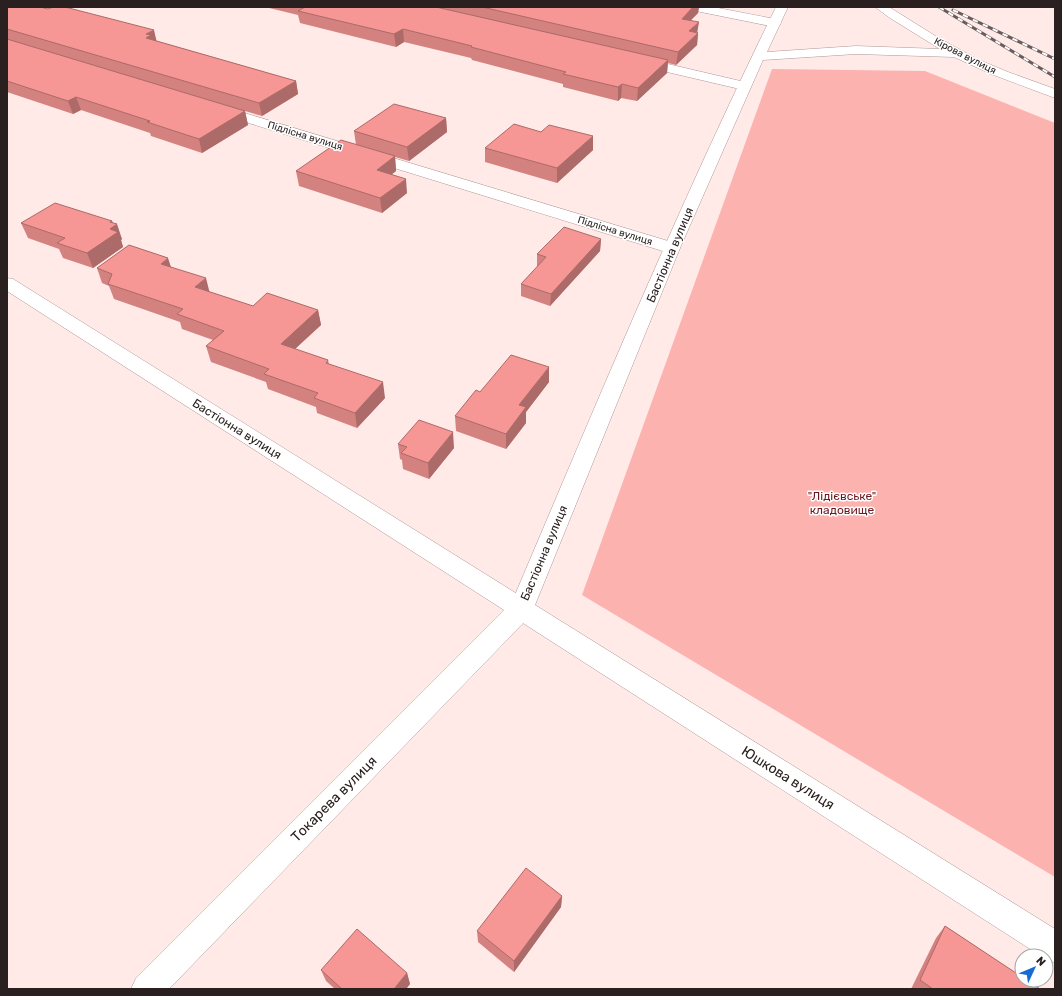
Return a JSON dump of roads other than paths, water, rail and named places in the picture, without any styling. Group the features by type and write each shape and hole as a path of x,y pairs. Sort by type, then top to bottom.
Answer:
{"main road":[{"path":"696,7 779,15"},
{"name":"Кірова вулиця","path":"881,7 955,53 988,69 1055,94"},
{"name":"Бастіонна вулиця","path":"7,283 521,609 672,248 744,86 779,15"},
{"path":"759,56 856,50 955,53"},
{"path":"629,59 744,86"},
{"name":"Підлісна вулиця","path":"206,106 672,248"},
{"name":"Юшкова вулиця","path":"521,609 1055,947"},
{"name":"Токарева вулиця","path":"147,989 521,609"}],"railway":[{"path":"939,7 1055,77"},
{"path":"953,10 1055,59"}],"park label":[{"name":"\"Лідієвське\" кладовище","path":"842,503"}]}
